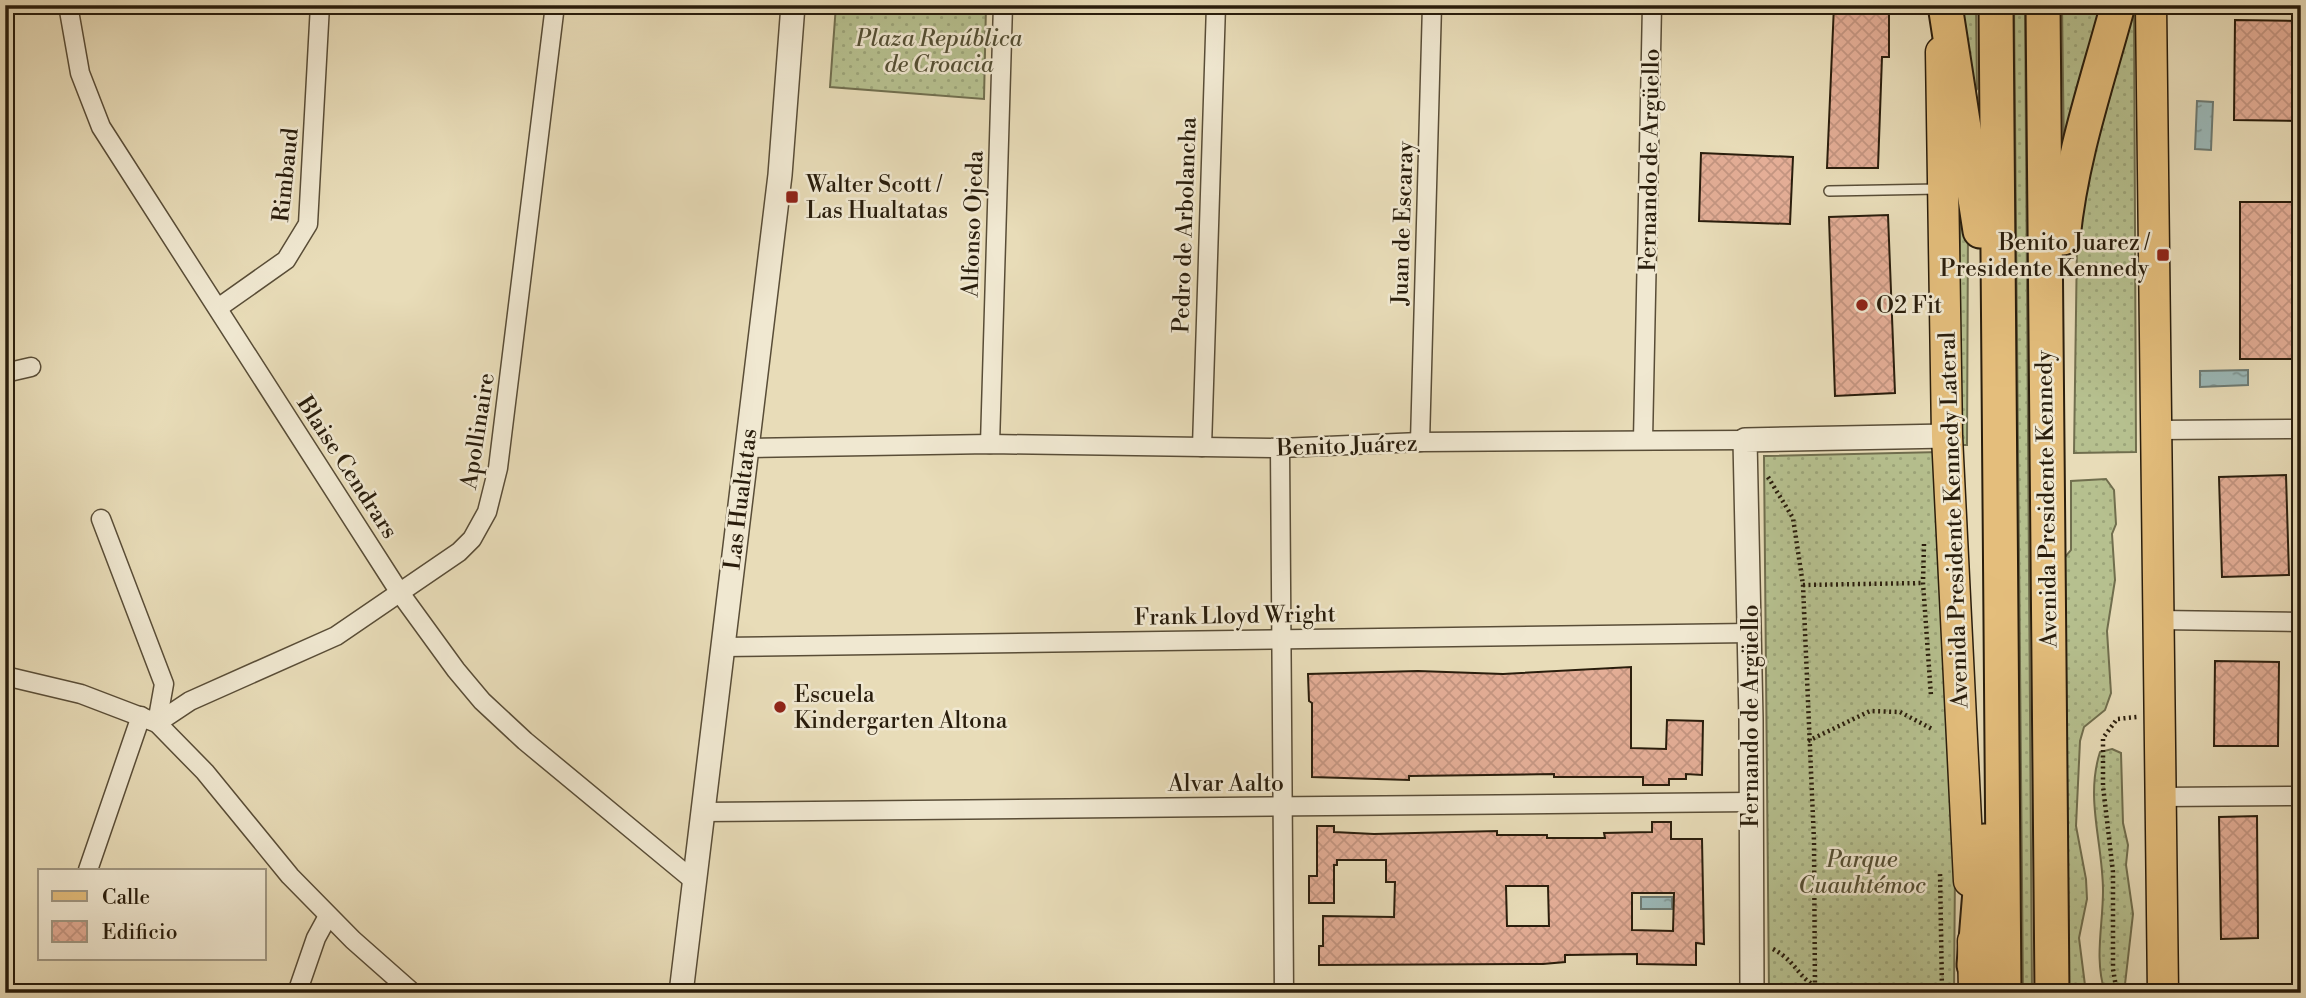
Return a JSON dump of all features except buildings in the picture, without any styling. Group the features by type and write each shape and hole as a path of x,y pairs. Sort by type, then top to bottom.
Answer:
{"highway":[{"path":"1943,5 1973,177 1999,383"},
{"name":"Avenida Presidente Kennedy","path":"1996,5 2004,993"},
{"name":"Avenida Presidente Kennedy","path":"2043,5 2052,993"},
{"path":"2045,415 2068,187 2082,124 2118,5"},
{"path":"1974,979 2002,629"}],"main road":[{"name":"Avenida Presidente Kennedy Lateral","path":"1943,5 1947,436 1974,979"},
{"path":"2151,5 2163,993"}],"street":[{"name":"Blaise Cendrars","path":"68,5 80,73 101,127 400,593 482,701 603,808 693,880"},
{"name":"Rimbaud","path":"218,308 286,260 308,224 320,5"},
{"name":"Apollinaire","path":"149,720 336,636 400,593 472,539 491,499 514,351 555,5"},
{"name":"Las Hualtatas","path":"681,993 786,118 793,5"},
{"name":"Alfonso Ojeda","path":"990,444 1003,5"},
{"name":"Pedro de Arbolancha","path":"1202,447 1216,5"},
{"name":"Juan de Escaray","path":"1420,442 1432,5"},
{"name":"Fernando de Argüello","path":"1643,440 1652,5"},
{"path":"5,373 31,367"},
{"path":"2157,430 2301,429"},
{"name":"Benito Juárez","path":"747,448 990,444 1280,448 1420,442 1643,440 1745,451 1947,436"},
{"path":"1280,448 1284,993"},
{"name":"Fernando de Argüello","path":"1745,451 1750,633 1752,993"},
{"path":"88,869 164,684 100,519"},
{"path":"2159,620 2301,622"},
{"name":"Frank Lloyd Wright","path":"722,647 1750,633"},
{"path":"5,676 81,694 149,720 205,772 253,834 328,916 414,993"},
{"path":"2161,797 2301,796"},
{"name":"Alvar Aalto","path":"702,812 1750,802"},
{"path":"297,993 316,938 328,916"}],"lane":[{"path":"1829,191 1943,189"}],"path":[{"path":"1745,451 1769,478 1793,518 1803,584 1814,841 1815,991"},
{"path":"1803,584 1923,583"},
{"path":"1808,741 1870,711 1900,712 1934,730"},
{"path":"2117,993 2113,969 2113,872 2103,786 2103,738 2117,719 2160,716"},
{"path":"1752,944 1769,947 1785,956 1815,991 1836,993"}],"green space":[{"name":"Plaza República de Croacia","path":"836,5 986,5 984,99 830,87"},
{"path":"1957,5 1976,5 1977,89 1974,94"},
{"path":"2014,5 2025,5 2032,993 2023,993"},
{"path":"2062,5 2109,5 2064,159"},
{"path":"2134,8 2136,452 2074,453 2077,243 2084,191"},
{"path":"1961,138 1968,225 1967,445 1958,445"},
{"name":"Parque Cuauhtémoc","path":"1940,452 1955,869 1954,993 1769,993 1764,456"},
{"path":"2106,479 2114,490 2116,524 2112,534 2115,580 2107,631 2111,693 2105,710 2084,727 2080,741 2076,826 2086,879 2087,899 2079,938 2086,993 2069,993 2065,557 2071,550 2071,481"},
{"path":"2112,749 2121,753 2123,823 2128,845 2126,865 2133,914 2124,993 2105,993 2100,967 2103,891 2094,787 2100,752"}],"water":[{"path":"2197,101 2213,102 2211,150 2195,149"},
{"path":"2248,370 2248,385 2200,387 2200,371"},
{"path":"1641,897 1672,897 1672,909 1641,909"}],"place":[{"name":"Walter Scott / Las Hualtatas","path":"792,197"},
{"name":"Benito Juarez / Presidente Kennedy","path":"2163,255"},
{"name":"O2 Fit","path":"1862,305"},
{"name":"Escuela Kindergarten Altona","path":"780,707"}]}
